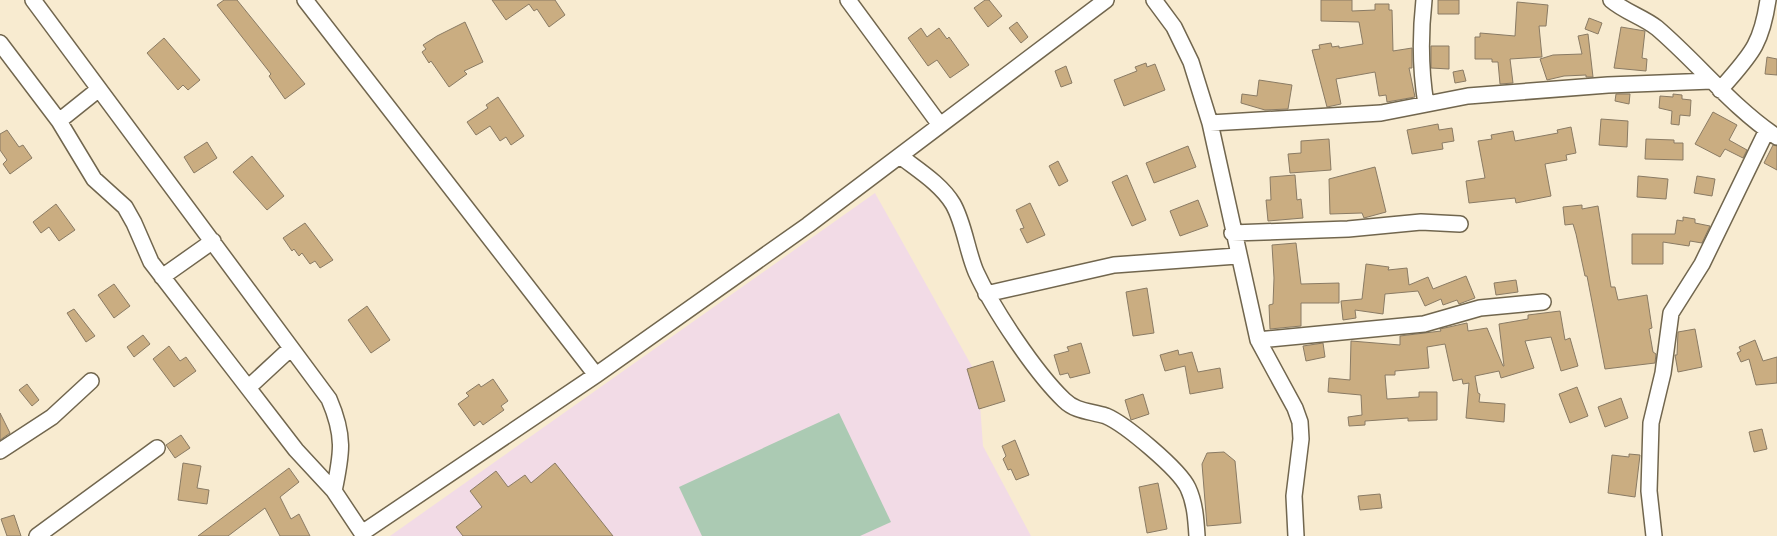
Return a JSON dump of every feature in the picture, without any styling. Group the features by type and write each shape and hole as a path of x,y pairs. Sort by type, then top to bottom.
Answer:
{"street":[{"path":"33,0 213,241 290,349 330,399 339,422 342,453 334,491"},
{"path":"305,0 596,375"},
{"path":"848,0 940,125"},
{"path":"0,43 59,121 94,180 125,208 134,223 151,262 162,277 296,450 334,491 363,535 596,375 808,225 1106,0"},
{"path":"1154,0 1174,27 1191,62 1210,123 1237,256 1258,340 1295,408 1300,422 1301,439 1294,496 1296,536"},
{"path":"1424,0 1420,39 1420,70 1426,104"},
{"path":"1611,0 1628,14 1654,26 1716,86 1772,134 1702,264 1671,313 1663,374 1651,423 1649,491 1654,536"},
{"path":"1210,123 1381,113 1468,96 1608,84 1716,86 1753,52 1761,34 1768,0"},
{"path":"59,121 99,89"},
{"path":"900,156 944,192 954,205 975,270 986,294 1043,376 1065,401 1078,410 1105,416 1120,423 1178,472 1188,488 1196,514 1197,536"},
{"path":"1232,232 1348,229 1421,222 1460,224"},
{"path":"162,277 213,241"},
{"path":"986,294 1114,265 1237,256"},
{"path":"1258,340 1404,327 1424,324 1480,308 1543,302"},
{"path":"249,387 290,349"},
{"path":"0,451 52,417 91,381"},
{"path":"37,536 157,448"}],"shaded area":[{"path":"875,193 978,377 983,446 1031,536 390,536"}],"green space":[{"path":"839,413 891,522 860,536 702,536 679,487"}],"building":[{"path":"224,0 237,0 305,84 285,99 269,76 271,74 217,5"},
{"path":"492,0 555,0 565,15 549,27 537,9 534,11 529,4 506,20"},
{"path":"985,0 989,0 1002,16 988,27 974,8"},
{"path":"1321,0 1352,0 1352,11 1375,10 1375,4 1389,4 1389,10 1392,10 1393,51 1412,48 1412,68 1409,68 1415,97 1387,102 1386,95 1379,96 1375,72 1336,79 1341,104 1327,107 1312,50 1320,49 1319,45 1331,43 1332,47 1339,46 1339,48 1363,44 1359,22 1321,21"},
{"path":"1438,0 1459,0 1459,14 1438,14"},
{"path":"1517,2 1548,5 1546,26 1539,26 1542,57 1510,59 1513,83 1500,84 1498,62 1492,62 1492,59 1475,59 1475,37 1480,37 1480,33 1515,36"},
{"path":"1589,18 1602,23 1598,34 1585,29"},
{"path":"465,22 483,62 464,71 467,74 449,87 431,61 429,63 422,52 426,49 423,45"},
{"path":"1017,22 1028,37 1021,43 1009,28"},
{"path":"1621,27 1645,31 1642,58 1647,59 1646,71 1614,68"},
{"path":"921,28 927,37 939,28 947,39 949,37 969,65 950,78 937,60 928,66 908,38"},
{"path":"1588,34 1593,77 1586,77 1586,75 1564,76 1547,80 1540,59 1553,55 1582,54 1578,36"},
{"path":"164,38 200,80 188,90 183,85 178,90 147,53"},
{"path":"1431,46 1449,46 1449,69 1431,68"},
{"path":"1767,57 1777,59 1777,75 1765,74"},
{"path":"1146,63 1147,67 1155,64 1165,90 1124,106 1114,80 1137,71 1135,67"},
{"path":"1066,66 1072,83 1061,87 1055,71"},
{"path":"1463,70 1466,81 1455,83 1453,72"},
{"path":"1259,80 1292,85 1288,109 1265,110 1241,103 1242,94 1257,96"},
{"path":"1616,94 1630,94 1629,104 1615,101"},
{"path":"1673,94 1682,95 1682,99 1691,100 1690,116 1680,115 1679,125 1671,124 1672,111 1659,108 1660,96 1673,97"},
{"path":"498,97 524,136 511,145 506,137 500,141 490,126 476,135 467,122 488,108 486,105"},
{"path":"1713,112 1737,125 1729,140 1747,150 1743,158 1725,149 1720,157 1695,144"},
{"path":"1601,119 1628,121 1627,147 1599,145"},
{"path":"1438,124 1439,130 1452,128 1454,141 1442,143 1443,149 1412,154 1407,130"},
{"path":"1571,127 1576,153 1566,155 1567,160 1545,164 1551,196 1516,203 1515,198 1469,203 1466,181 1485,178 1478,141 1492,139 1491,135 1513,131 1515,141 1558,133 1557,130"},
{"path":"7,130 19,147 23,145 32,158 10,174 3,164 7,160 0,150 0,134"},
{"path":"1329,139 1331,170 1290,173 1288,154 1301,153 1301,141"},
{"path":"1646,139 1674,140 1674,143 1683,143 1683,160 1645,159"},
{"path":"207,142 217,158 194,173 184,157"},
{"path":"1773,145 1777,146 1777,170 1764,163"},
{"path":"1188,146 1196,167 1154,183 1146,163"},
{"path":"252,156 284,196 267,210 233,172"},
{"path":"1058,161 1068,181 1059,186 1049,166"},
{"path":"1375,167 1386,212 1364,218 1362,213 1330,214 1329,179"},
{"path":"1127,175 1146,220 1132,226 1112,182"},
{"path":"1295,175 1297,200 1301,199 1303,218 1268,221 1266,200 1271,200 1270,177"},
{"path":"1638,176 1668,179 1666,199 1637,197"},
{"path":"1697,176 1715,179 1712,196 1694,193"},
{"path":"1198,200 1208,226 1180,236 1170,211"},
{"path":"1030,203 1045,235 1027,243 1020,229 1024,228 1016,210"},
{"path":"56,204 75,230 59,241 49,227 41,233 33,222"},
{"path":"1582,205 1582,209 1598,206 1611,287 1615,287 1618,300 1647,295 1652,328 1649,329 1653,352 1656,354 1655,363 1605,369 1587,276 1585,276 1576,234 1573,224 1565,225 1563,207"},
{"path":"1683,217 1695,219 1695,223 1710,226 1702,243 1690,241 1689,246 1663,242 1663,264 1632,264 1632,234 1675,234 1677,220 1683,221"},
{"path":"305,223 333,260 320,268 315,261 310,264 302,253 299,256 294,249 292,251 283,238"},
{"path":"1296,243 1301,284 1339,283 1339,303 1301,303 1301,326 1270,329 1269,305 1273,304 1274,278 1272,245"},
{"path":"1366,264 1389,267 1388,270 1407,268 1409,285 1428,277 1433,289 1466,276 1475,298 1459,304 1457,300 1443,305 1441,299 1425,306 1418,291 1385,294 1383,314 1355,310 1356,318 1343,320 1341,301 1362,299"},
{"path":"1516,280 1518,292 1496,295 1494,283"},
{"path":"114,284 130,306 114,318 98,295"},
{"path":"1147,288 1154,333 1133,336 1126,292"},
{"path":"367,306 390,340 371,353 348,320"},
{"path":"74,309 95,336 86,342 67,313"},
{"path":"1560,311 1565,340 1570,338 1578,366 1561,371 1551,337 1525,341 1534,368 1501,378 1499,371 1475,376 1478,393 1480,394 1479,402 1505,404 1504,422 1466,418 1469,383 1463,384 1462,379 1453,381 1445,344 1427,347 1429,368 1395,371 1395,375 1385,375 1387,399 1419,397 1419,392 1437,392 1437,420 1408,421 1408,418 1365,421 1365,425 1349,426 1348,417 1362,415 1361,395 1328,392 1329,378 1350,380 1351,341 1400,345 1400,336 1441,331 1440,329 1467,323 1468,331 1487,328 1504,366 1499,324 1528,319 1528,315"},
{"path":"1695,329 1702,367 1678,372 1675,355 1677,355 1678,332"},
{"path":"143,335 150,344 134,357 127,347"},
{"path":"1755,340 1763,361 1777,357 1777,383 1756,385 1749,359 1741,362 1737,353 1741,351 1739,347"},
{"path":"1081,343 1090,373 1070,378 1068,373 1060,375 1054,355 1069,351 1067,347"},
{"path":"1323,343 1325,357 1306,361 1303,346"},
{"path":"169,346 180,361 186,357 196,371 174,387 153,359"},
{"path":"1178,350 1179,355 1192,352 1198,372 1220,368 1223,388 1190,394 1185,366 1165,371 1160,355"},
{"path":"993,361 1005,401 979,409 967,369"},
{"path":"493,379 508,401 501,406 504,410 483,425 480,421 474,426 458,404 469,396 466,393 479,384 481,387"},
{"path":"27,384 39,400 32,406 19,390"},
{"path":"1577,387 1588,416 1570,423 1559,394"},
{"path":"1143,394 1149,414 1131,420 1125,400"},
{"path":"1621,398 1628,418 1605,427 1598,407"},
{"path":"0,413 10,433 0,440"},
{"path":"1762,429 1767,449 1754,452 1749,432"},
{"path":"181,435 190,448 175,458 166,445"},
{"path":"1015,440 1029,475 1016,480 1011,469 1008,470 1003,459 1006,456 1002,446"},
{"path":"1224,452 1235,461 1241,523 1207,526 1202,464 1207,453"},
{"path":"1629,454 1640,455 1635,497 1608,493 1612,455 1629,457"},
{"path":"183,463 201,466 197,488 209,490 207,504 178,500"},
{"path":"555,463 613,536 463,536 456,527 482,507 470,491 496,471 508,487 525,475 531,483"},
{"path":"289,468 299,482 280,497 291,519 299,514 310,536 280,536 265,508 228,536 198,536"},
{"path":"1158,483 1167,529 1147,533 1139,487"},
{"path":"1380,494 1382,508 1360,510 1358,496"},
{"path":"14,515 21,536 7,536 1,519"}]}
